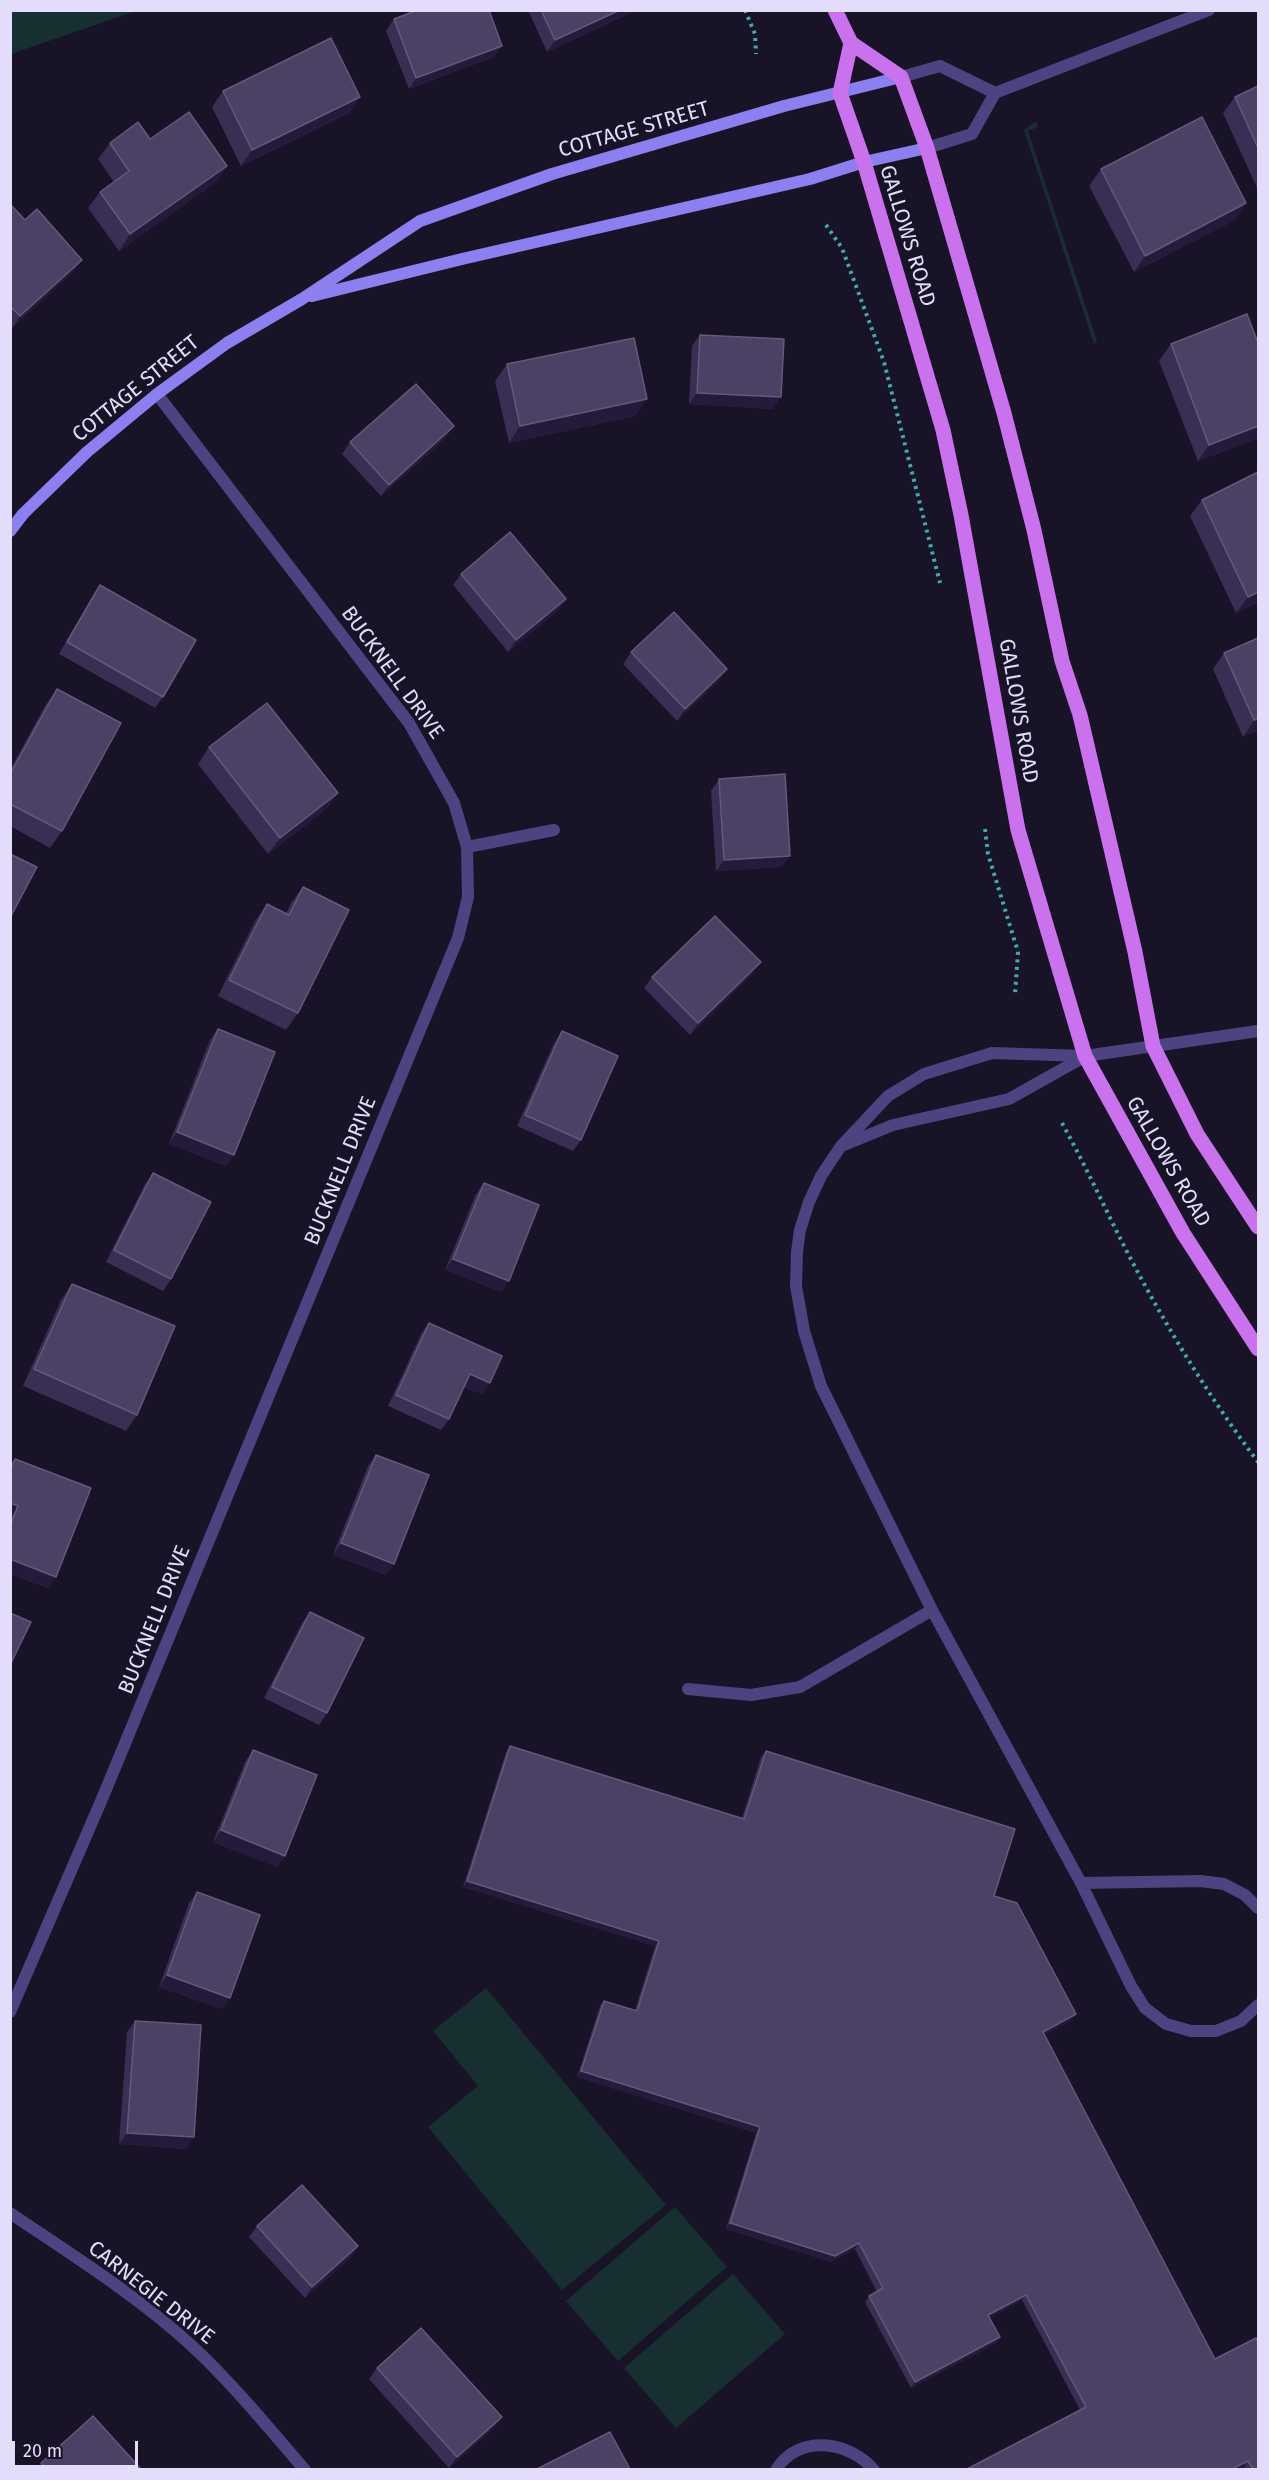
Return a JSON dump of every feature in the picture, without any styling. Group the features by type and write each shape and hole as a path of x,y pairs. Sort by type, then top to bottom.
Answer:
{"main road":[{"path":"835,10 851,43 902,77"},
{"path":"840,93 851,43"},
{"name":"GALLOWS ROAD","path":"902,77 927,148 1004,413 1034,530 1062,661 1080,715 1127,918 1153,1046 1197,1134 1258,1227"},
{"name":"GALLOWS ROAD","path":"840,93 864,162 943,430 961,515 1018,830 1085,1056 1183,1233 1258,1349"}],"street":[{"path":"994,93 1209,10"},
{"name":"COTTAGE STREET","path":"10,531 23,514 87,452 157,394 226,343 302,299 420,221 552,174 784,106 940,66 994,93 972,134 927,148 864,162 810,179 462,259 302,299"},
{"name":"BUCKNELL DRIVE","path":"10,2012 102,1799 458,938 468,897 467,847 454,803 409,723 157,394"},
{"path":"467,847 554,830"},
{"path":"1258,1031 1085,1056 992,1053 924,1074 888,1096 841,1146 821,1176 809,1202 800,1230 797,1252 799,1310 821,1386 932,1610 1081,1883 1131,1986 1145,2008 1166,2024 1191,2031 1216,2031 1241,2021 1258,2005"},
{"path":"841,1146 893,1125 1009,1099 1085,1056"},
{"path":"688,1689 751,1695 800,1687 932,1610"},
{"path":"1081,1883 1200,1881 1224,1884 1245,1895 1258,1908"},
{"name":"CARNEGIE DRIVE","path":"10,2213 116,2286 184,2339 246,2401 305,2469"},
{"path":"776,2469 794,2452 811,2445 830,2445 848,2449 866,2460 874,2469"}],"path":[{"path":"745,10 755,34 756,54"},
{"path":"826,225 842,248 884,362 943,591"},
{"path":"983,819 988,854 1018,952 1015,994"},
{"path":"1062,1123 1170,1330 1258,1462"}],"green space":[{"path":"11,10 136,10 136,11 11,54"},
{"path":"1036,121 1038,127 1028,131 1097,341 1094,344 1024,130"},
{"path":"486,1988 666,2205 562,2290 428,2127 478,2086 433,2031"},
{"path":"675,2207 727,2267 618,2361 566,2301"},
{"path":"733,2274 785,2334 676,2428 624,2368"}],"building":[{"path":"418,10 489,10 502,46 416,78 394,19"},
{"path":"541,10 620,10 555,40"},
{"path":"331,38 360,97 252,150 223,91"},
{"path":"1258,86 1258,148 1235,97"},
{"path":"189,112 227,166 130,234 100,192 129,171 110,143 138,122 150,139"},
{"path":"1202,117 1246,203 1145,256 1101,169"},
{"path":"10,204 25,220 37,209 82,260 20,316 10,306"},
{"path":"1247,314 1258,343 1258,426 1209,445 1171,344"},
{"path":"700,335 784,339 781,397 697,393"},
{"path":"634,338 647,399 520,426 507,364"},
{"path":"416,384 454,426 389,485 350,442"},
{"path":"1258,472 1258,592 1248,597 1202,500"},
{"path":"510,532 566,599 516,640 461,574"},
{"path":"100,585 196,640 163,697 67,642"},
{"path":"674,612 727,669 685,709 631,652"},
{"path":"1258,638 1258,719 1254,720 1224,653"},
{"path":"57,689 121,723 62,831 10,804 10,774"},
{"path":"267,703 338,793 280,838 209,747"},
{"path":"785,774 790,856 724,860 719,779"},
{"path":"10,854 37,867 10,918"},
{"path":"303,887 349,910 298,1013 229,980 267,904 289,915"},
{"path":"715,916 761,962 698,1023 652,977"},
{"path":"218,1029 275,1052 234,1155 177,1132"},
{"path":"562,1031 618,1056 581,1140 525,1115"},
{"path":"153,1173 211,1202 171,1279 114,1250"},
{"path":"484,1183 539,1205 509,1281 453,1259"},
{"path":"72,1284 175,1326 137,1415 34,1369"},
{"path":"429,1323 502,1356 490,1383 470,1374 449,1419 396,1395"},
{"path":"376,1455 429,1475 394,1564 341,1543"},
{"path":"15,1459 91,1488 56,1577 10,1559 10,1526 18,1506 10,1503 10,1470"},
{"path":"310,1612 364,1638 327,1713 272,1687"},
{"path":"10,1613 31,1622 10,1665"},
{"path":"510,1746 744,1819 766,1751 1015,1829 994,1896 1017,1903 1076,2014 1043,2032 1215,2359 1256,2338 1258,2343 1258,2469 1253,2469 1248,2461 1232,2469 967,2469 1086,2407 1026,2295 988,2315 1000,2337 915,2382 869,2296 883,2288 859,2243 835,2256 730,2223 760,2127 581,2071 604,2001 637,2011 659,1941 467,1881"},
{"path":"253,1750 317,1775 285,1856 221,1830"},
{"path":"197,1892 260,1915 230,1998 167,1975"},
{"path":"135,2021 201,2025 194,2137 127,2133"},
{"path":"302,2185 358,2246 312,2287 257,2226"},
{"path":"421,2328 502,2417 457,2457 377,2368"},
{"path":"93,2416 141,2469 47,2469 41,2463"},
{"path":"610,2432 630,2469 537,2469"}]}
